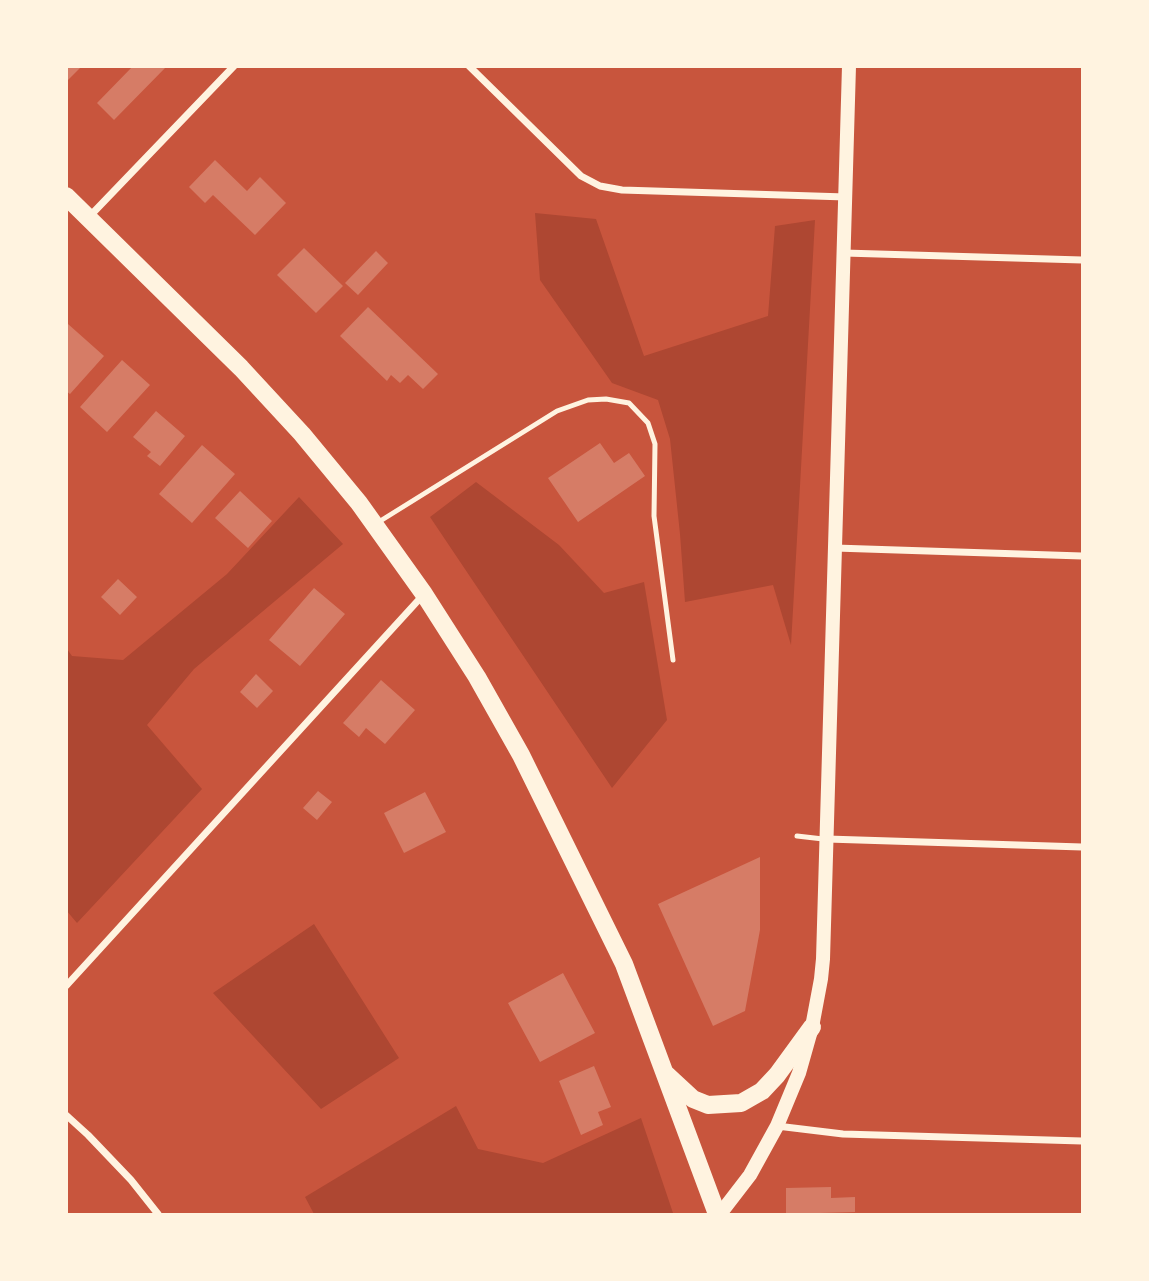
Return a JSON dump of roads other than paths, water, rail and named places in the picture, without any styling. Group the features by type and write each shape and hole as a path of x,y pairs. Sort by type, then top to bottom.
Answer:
{"main road":[{"path":"719,1214 750,1175 778,1126 799,1073 813,1027 821,979 849,66"},
{"path":"66,197 242,368 302,434 374,524 424,594 477,677 522,755 624,964 719,1214"},
{"path":"664,1072 693,1099 708,1105 741,1103 762,1091 778,1075 813,1027"}],"street":[{"path":"88,218 233,66"},
{"path":"469,66 581,176 600,186 622,190 846,197"},
{"path":"844,253 1083,260"},
{"path":"835,548 1083,556"},
{"path":"66,986 424,594"},
{"path":"827,839 1083,846"},
{"path":"66,1115 131,1180 158,1214"},
{"path":"778,1126 843,1134 1083,1141"}],"lane":[{"path":"374,524 557,411 588,400 606,399 629,403 648,423 655,444 654,516 673,660"},
{"path":"797,836 827,839"}]}
